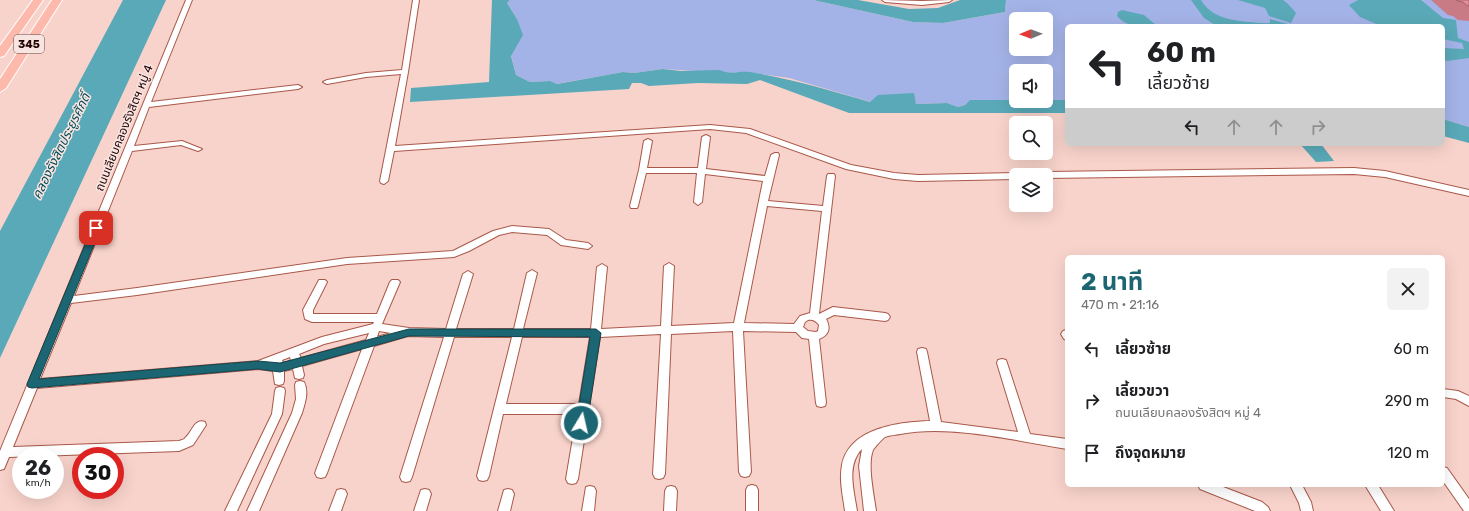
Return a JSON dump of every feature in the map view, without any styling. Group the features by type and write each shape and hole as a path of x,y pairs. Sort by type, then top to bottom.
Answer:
{"main road":[{"name":"345","path":"0,54 38,0"},
{"name":"345","path":"0,88 57,0"}],"street":[{"name":"ถนนเลียบคลองรังสิตฯ หมู่ 4","path":"0,464 189,0"},
{"path":"384,181 405,72 416,0"},
{"path":"886,0 922,3 948,0"},
{"path":"327,82 366,75 405,72"},
{"path":"146,105 298,88"},
{"path":"391,149 710,127 747,131 850,167 894,176 1009,176"},
{"path":"698,202 706,137"},
{"path":"634,206 643,170 648,141"},
{"path":"128,149 182,143 198,149"},
{"path":"745,472 738,327 768,179 775,155"},
{"path":"643,170 702,171 768,179"},
{"path":"1053,175 1354,170 1385,174 1469,193"},
{"path":"322,282 308,310 308,316 312,318 378,323 409,332 596,333 738,327 798,328 805,335 814,336 822,334 825,327 817,317 831,176"},
{"path":"763,203 827,209"},
{"path":"67,300 123,295 194,282 349,261 454,254 465,251 493,234 506,230 549,232 564,243 588,246"},
{"path":"659,474 670,266"},
{"path":"572,479 596,333 602,267"},
{"path":"483,476 532,273"},
{"path":"406,477 468,274"},
{"path":"321,473 394,282"},
{"path":"798,328 802,319 817,317 833,311 885,317"},
{"path":"258,365 277,356 378,323"},
{"path":"32,384 258,365 280,368 296,362 409,332"},
{"path":"814,336 821,403"},
{"path":"253,511 297,413 300,399 300,380 294,351"},
{"path":"922,352 936,426"},
{"path":"231,511 277,414 280,368 277,356"},
{"path":"1002,363 1026,438"},
{"path":"1445,393 1458,395 1469,402"},
{"path":"499,409 583,409"},
{"path":"5,452 179,446 189,442 200,425"},
{"path":"851,511 847,469 852,452 866,439 894,430 936,426 1065,444"},
{"path":"870,511 865,466 868,448 879,436"},
{"path":"1445,475 1469,509"},
{"path":"1211,487 1258,506 1264,511"},
{"path":"1297,487 1305,502 1307,511"},
{"path":"1372,487 1388,511"},
{"path":"752,490 752,511"},
{"path":"588,511 590,491"},
{"path":"670,511 671,491"},
{"path":"335,511 341,494"},
{"path":"420,511 425,494"},
{"path":"504,511 508,494"}],"shaded area":[{"path":"510,0 813,0 913,22 943,23 1005,12 1006,0 1469,0 1469,127 1445,120 1445,24 1065,24 1065,100 1053,100 1053,64 1009,64 1009,100 971,100 965,105 958,107 947,103 916,104 913,93 871,102 789,78 745,72 725,73 663,69 634,73 623,72 556,84 550,81 530,82 516,75 511,55 517,19 507,3"}],"water":[{"name":"คลองรังสิตประยูรศักดิ์","path":"123,0 166,0 0,358 0,231"},
{"path":"492,0 510,0 507,3 517,19 523,35 511,56 516,75 530,82 550,81 557,84 623,72 634,73 663,69 681,71 720,70 731,73 750,72 781,78 870,102 878,95 914,93 916,104 947,103 958,107 965,105 970,100 1009,100 1009,108 1053,108 1053,100 1065,100 1065,113 849,113 760,80 747,84 698,83 649,86 641,83 632,83 629,89 410,102 411,88 489,82"},
{"path":"813,0 858,0 909,9 938,8 960,0 1006,0 1005,12 943,23 913,22"},
{"path":"1191,0 1201,0 1210,10 1228,19 1270,23 1270,19 1288,24 1214,24 1204,18"},
{"path":"1238,0 1283,0 1296,13 1291,23 1269,16 1265,8"},
{"path":"1358,0 1421,0 1443,18 1456,20 1458,38 1469,42 1469,58 1445,60 1445,48 1464,49 1462,43 1445,39 1445,24 1376,24 1360,17 1349,5"},
{"path":"1122,10 1144,15 1155,24 1125,23 1117,16 1118,12"},
{"path":"1445,120 1469,127 1469,143 1445,137"},
{"path":"1302,146 1323,146 1334,161 1316,162"}],"building":[{"path":"1456,0 1469,0 1469,6 1463,2"}],"route":[{"path":"96,228 32,384 258,365 280,368 296,362 409,332 596,333 581,423"}]}
